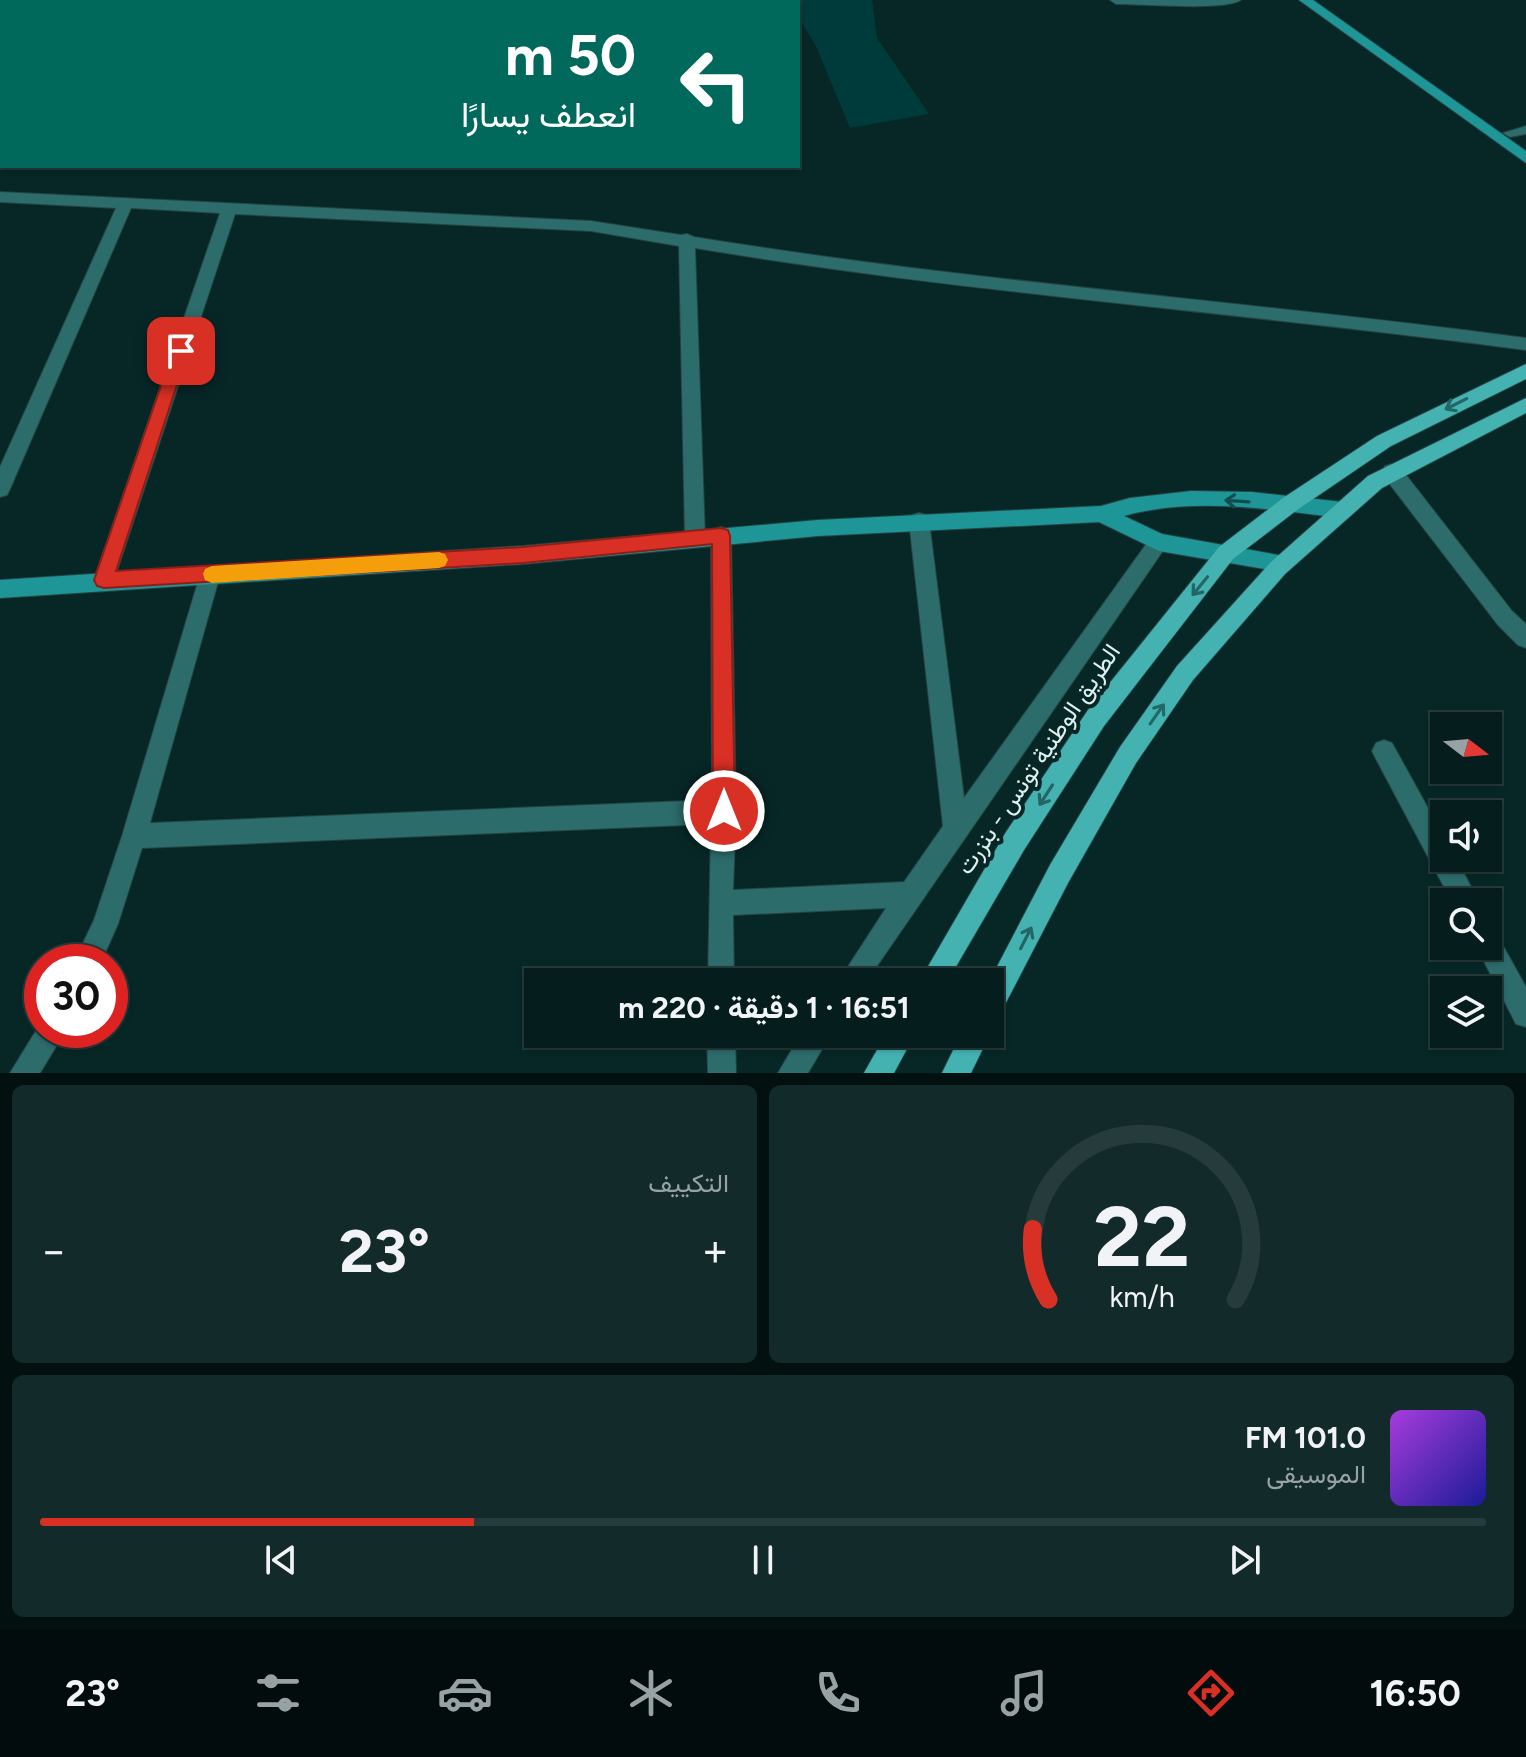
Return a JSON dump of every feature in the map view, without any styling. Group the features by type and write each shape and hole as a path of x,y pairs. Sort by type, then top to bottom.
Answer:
{"main road":[{"name":"الطريق الوطنية تونس - بنزرت","path":"940,968 1015,841 1096,718 1226,553 1290,504 1384,441 1526,371"},
{"path":"1004,980 1059,874 1128,755 1185,673 1283,563 1375,482 1526,405"},
{"path":"878,1073 893,1048"},
{"path":"956,1073 969,1048"}],"street":[{"path":"1116,0 1235,0"},
{"path":"1305,0 1526,158"},
{"path":"1408,71 1526,143"},
{"path":"1510,133 1526,130"},
{"path":"0,197 591,226 687,239 843,267 1346,320 1526,344"},
{"path":"0,489 127,201"},
{"path":"104,580 229,208"},
{"path":"687,239 695,538"},
{"path":"1392,472 1505,618 1526,638"},
{"path":"0,589 523,555 919,521 1101,514 1140,502 1202,499 1343,510"},
{"path":"1101,514 1159,542 1283,563"},
{"path":"919,521 956,832"},
{"path":"721,536 724,811 721,968"},
{"path":"860,968 909,894 956,832 1159,542"},
{"path":"96,944 134,836 210,575"},
{"path":"1384,751 1458,888"},
{"path":"134,836 724,811"},
{"path":"720,903 909,894"},
{"path":"1497,960 1526,1014"},
{"path":"24,1073 40,1048"},
{"path":"721,1048 722,1073"},
{"path":"792,1073 808,1048"}],"shaded area":[{"path":"800,0 872,0 877,38 929,114 850,128 816,46 800,19"}],"slow traffic":[{"path":"212,574 439,560"}],"route":[{"path":"181,351 104,580 523,555 721,536 724,811"}]}
